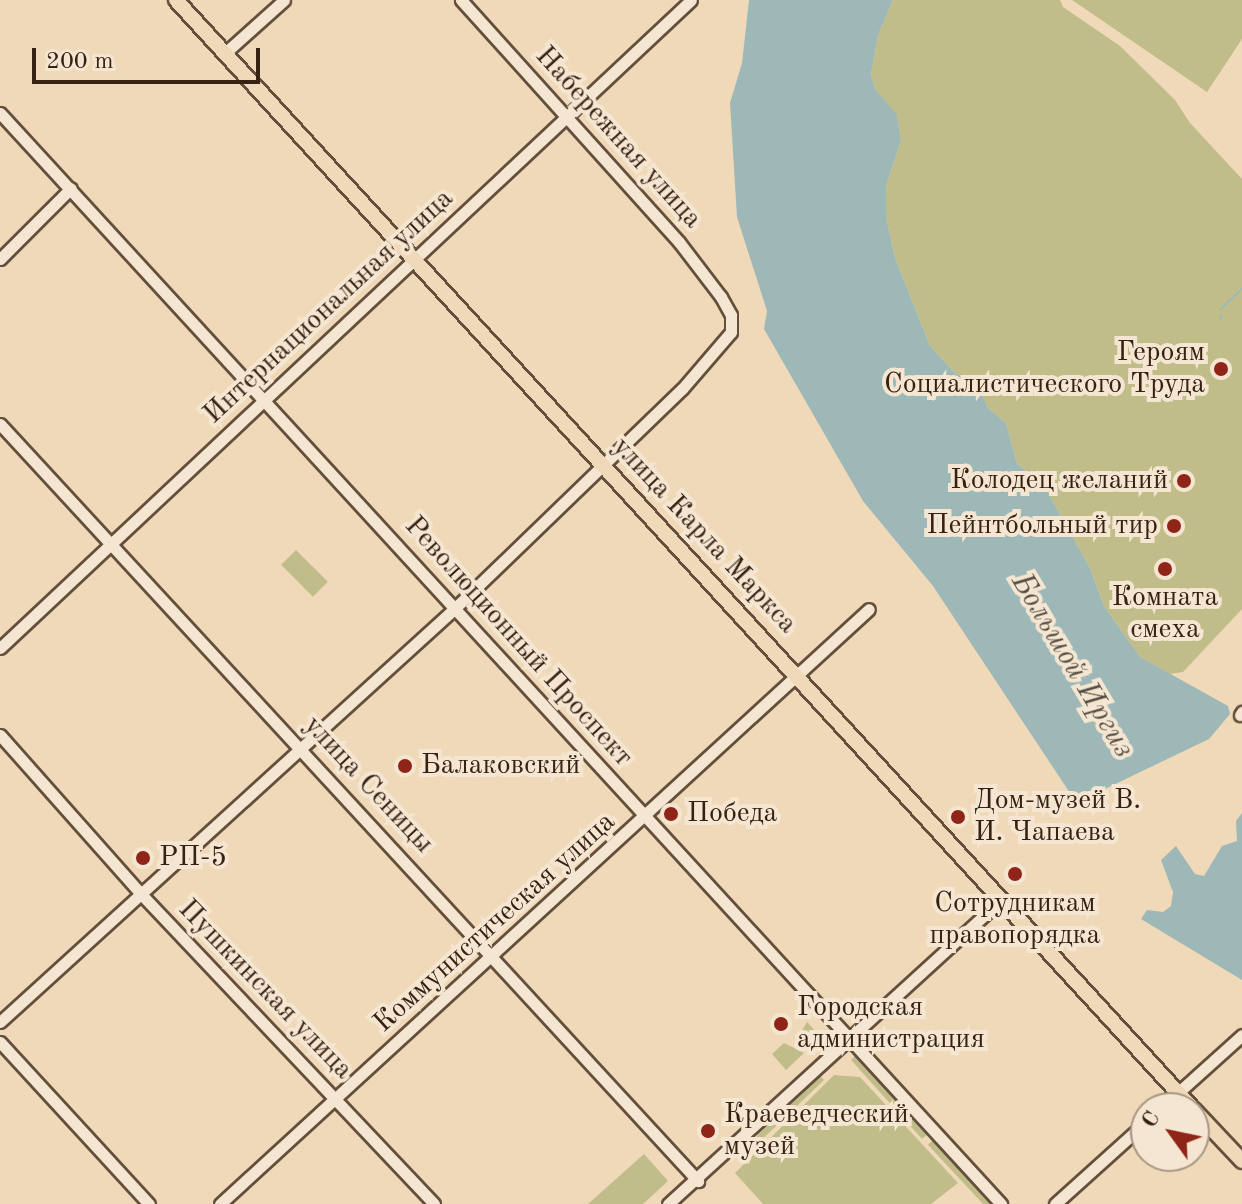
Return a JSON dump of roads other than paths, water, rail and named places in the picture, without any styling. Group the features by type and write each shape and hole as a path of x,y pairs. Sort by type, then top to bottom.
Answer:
{"main road":[{"name":"улица Карла Маркса","path":"176,0 1177,1092"},
{"name":"улица Карла Маркса","path":"1210,1127 1242,1161"}],"street":[{"path":"225,53 284,0"},
{"name":"Набережная улица","path":"461,0 568,117 656,222 679,242 731,315 731,332 712,357 603,465"},
{"name":"Интернациональная улица","path":"0,648 691,0"},
{"name":"Революционный Проспект","path":"0,113 1001,1204"},
{"path":"0,259 71,188"},
{"name":"улица Сеницы","path":"0,424 698,1181"},
{"path":"0,1022 454,609 603,465"},
{"name":"Коммунистическая улица","path":"220,1204 493,958 869,609"},
{"name":"Пушкинская улица","path":"0,735 142,895 434,1204"},
{"path":"668,1204 698,1181 847,1039 1002,899"},
{"path":"1179,1092 1242,1035"},
{"path":"0,1042 149,1204"},
{"path":"1055,1204 1130,1136"}],"water":[{"name":"Большой Иргиз","path":"749,0 893,0 878,35 871,75 876,90 897,115 901,140 886,186 886,217 895,258 930,346 955,373 978,386 988,408 1006,423 1017,464 1043,484 1090,568 1104,606 1140,657 1228,706 1230,714 1209,739 1082,800 1072,796 933,586 863,501 764,329 767,311 737,217 730,103 742,63"},
{"path":"1242,813 1242,980 1141,919 1147,910 1163,912 1171,906 1173,892 1161,860 1176,846 1195,874 1204,876 1222,846 1237,841 1236,821"}],"waterway":[{"path":"1221,309 1242,289"}],"place":[{"name":"Героям Социалистического Труда","path":"1221,369"},
{"name":"Колодец желаний","path":"1184,481"},
{"name":"Пейнтбольный тир","path":"1174,526"},
{"name":"Комната смеха","path":"1165,569"},
{"name":"Балаковский","path":"405,766"},
{"name":"Победа","path":"671,814"},
{"name":"Дом-музей В. И. Чапаева","path":"958,817"},
{"name":"РП-5","path":"143,858"},
{"name":"Сотрудникам правопорядка","path":"1015,874"},
{"name":"Городская администрация","path":"781,1024"},
{"name":"Краеведческий музей","path":"708,1131"}]}
